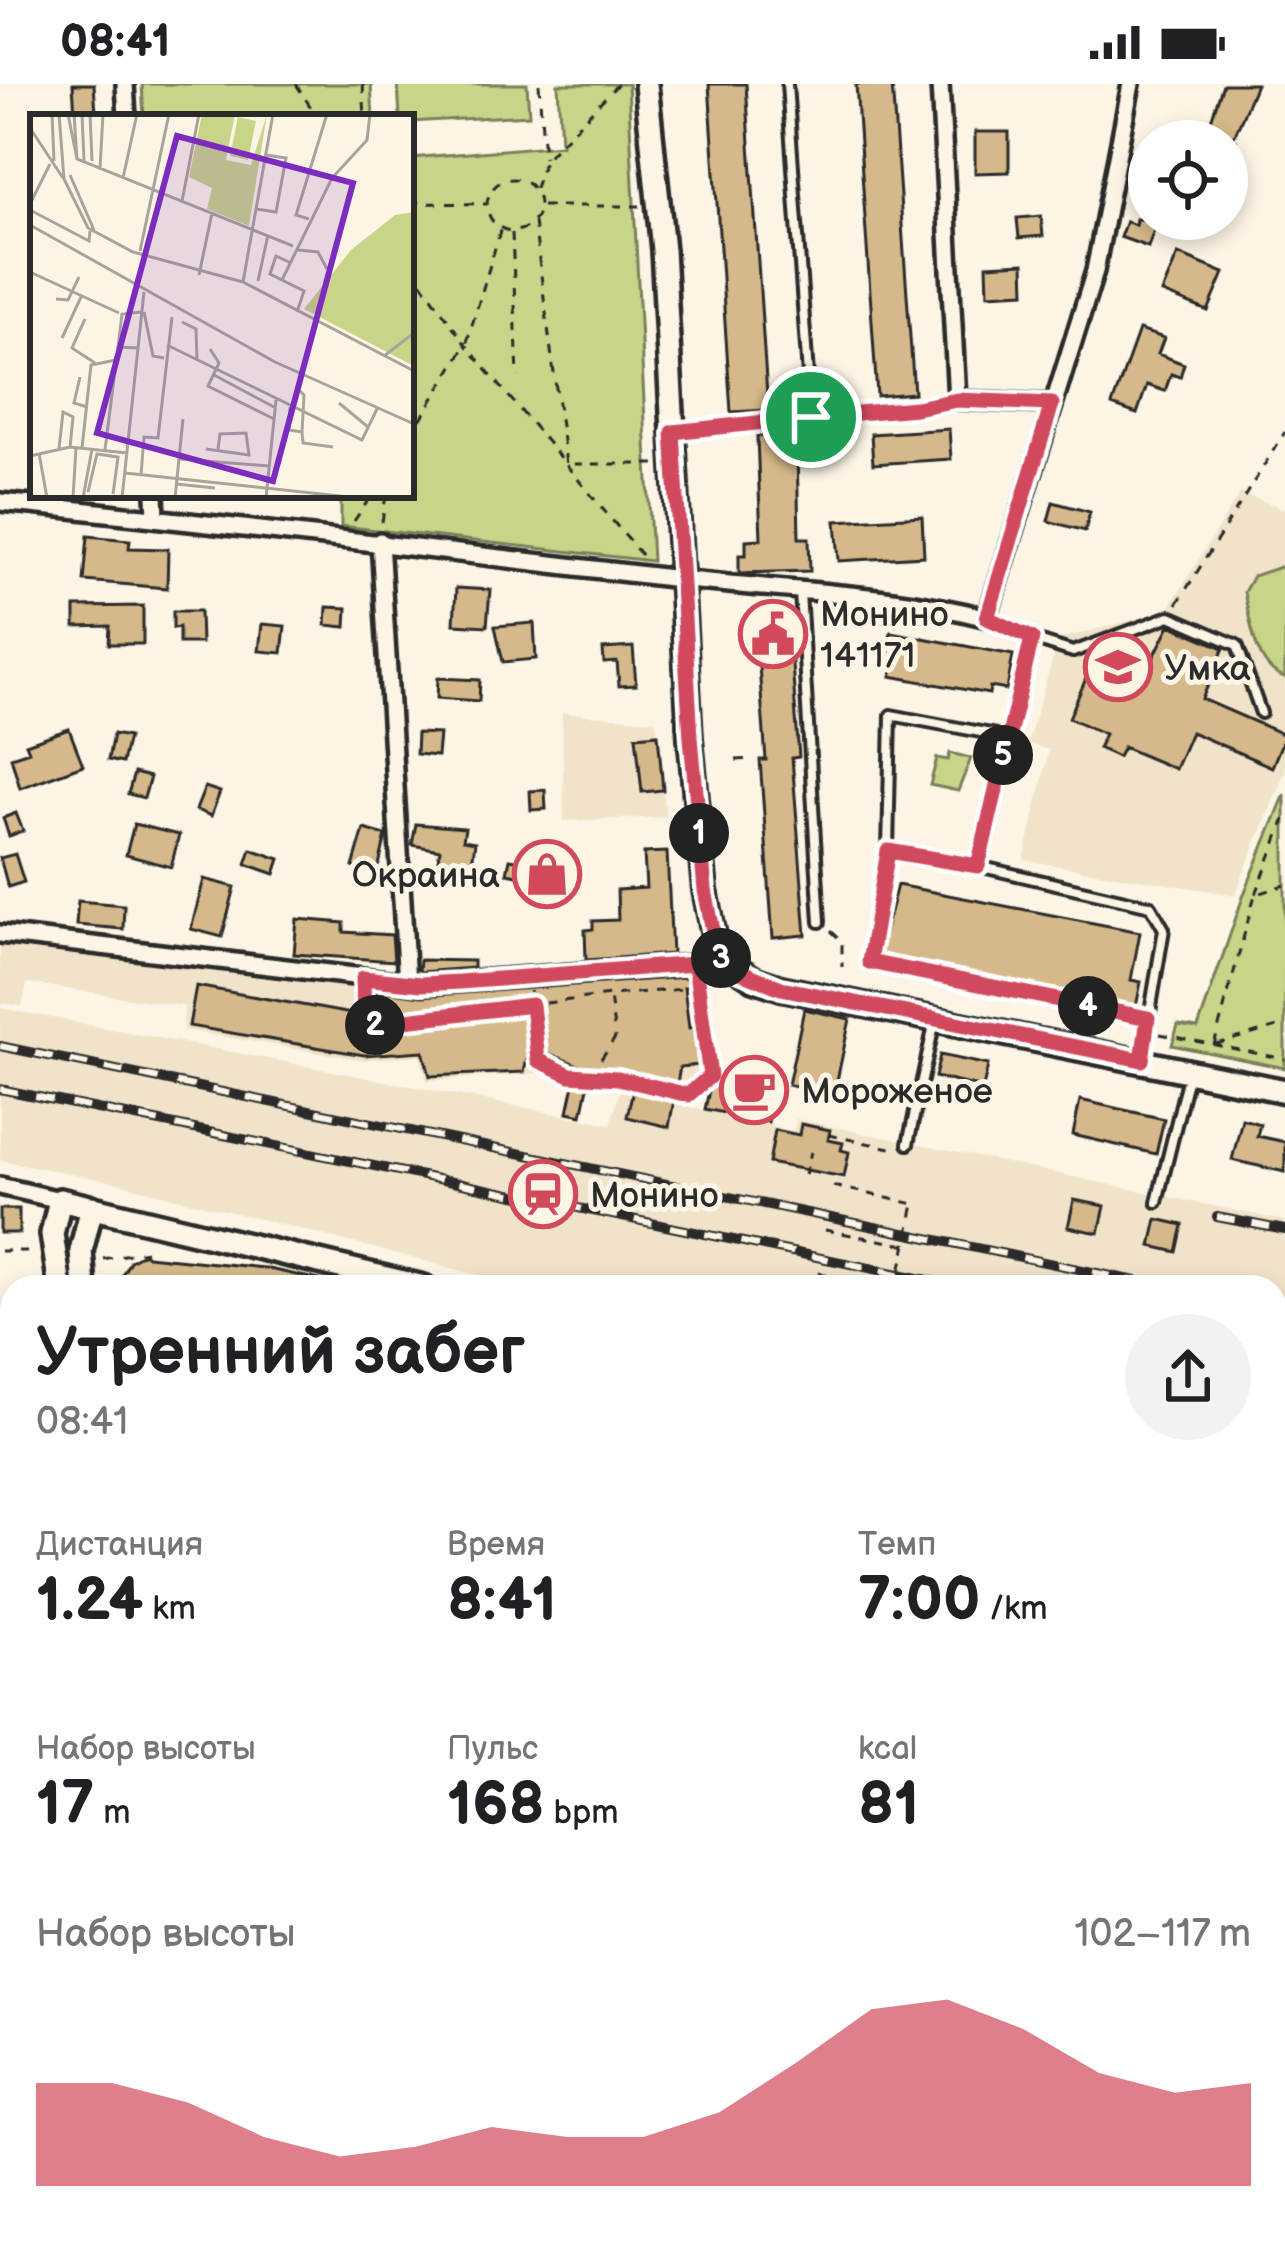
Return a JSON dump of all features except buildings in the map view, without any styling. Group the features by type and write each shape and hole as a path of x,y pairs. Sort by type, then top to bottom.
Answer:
{"main road":[{"path":"646,84 673,432 674,579 703,869 725,962 781,988 1285,1091"},
{"path":"59,1275 52,1234 60,1200 374,1275"},
{"path":"83,1275 81,1251 92,1207"}],"street":[{"path":"125,84 127,114"},
{"path":"940,84 957,400 1052,404"},
{"path":"0,502 343,537 674,579 928,603 987,618 1095,272 1131,84"},
{"path":"154,498 156,517"},
{"path":"380,542 407,983"},
{"path":"0,934 407,983 725,962"},
{"path":"0,1186 60,1200"}],"lane":[{"path":"673,432 811,417 788,84"},
{"path":"800,591 820,922"},
{"path":"987,618 1072,652 1170,616 1237,645 1261,712"},
{"path":"978,866 1032,638"},
{"path":"1007,737 891,715 888,851 1151,905 1164,928 1142,1060"},
{"path":"908,1144 936,1018"},
{"path":"1157,1202 1189,1070"}],"path":[{"path":"296,84 315,114"},
{"path":"363,84 365,114"},
{"path":"539,84 544,160 535,190 540,206 534,222 566,464"},
{"path":"544,160 618,84"},
{"path":"534,222 512,232 501,228 492,221 487,204 503,181 516,179 535,190"},
{"path":"414,203 487,204"},
{"path":"540,206 640,206"},
{"path":"414,430 466,345 501,228"},
{"path":"512,232 518,377"},
{"path":"414,271 466,345 641,554 674,579"},
{"path":"811,417 957,400"},
{"path":"1170,616 1285,432"},
{"path":"566,464 655,464"},
{"path":"343,537 370,498"},
{"path":"380,542 386,498"},
{"path":"736,760 754,759"},
{"path":"1214,1045 1255,896 1285,819"},
{"path":"868,971 888,851"},
{"path":"1255,896 1285,885"},
{"path":"820,922 842,941 842,967"},
{"path":"869,962 1148,1018"},
{"path":"695,964 710,1076"},
{"path":"580,1084 616,1039 604,971"},
{"path":"363,978 364,1025 698,988"},
{"path":"532,1005 538,1060 570,1075 591,1074 688,1095 722,1060"},
{"path":"1214,1045 1285,1025"},
{"path":"1147,1032 1285,1059"},
{"path":"829,1135 907,1152 908,1144"},
{"path":"806,1174 811,1152"},
{"path":"833,1186 914,1204 900,1275"},
{"path":"825,1230 906,1245"},
{"path":"92,1261 146,1251"},
{"path":"818,1274 823,1275"}],"shaded area":[{"path":"1240,493 1285,509 1285,772 1235,895 1024,860 1049,750 1027,744 1059,639 1167,611"},
{"path":"562,713 656,720 666,817 564,821"},
{"path":"0,935 360,985 358,998 690,967 702,1072 682,1086 584,1070 427,1081 420,1055 363,1060 183,1030 184,1006 27,983 22,1006 0,1003"},
{"path":"0,1008 611,1124 623,1078 679,1090 681,1105 794,1131 796,1119 1285,1221 1285,1275 479,1275 114,1182 0,1160"}],"green space":[{"path":"142,84 371,84 373,114 144,114"},
{"path":"398,84 527,84 529,115 414,122 414,114 400,114"},
{"path":"558,84 628,84 652,561 341,526 341,498 414,498 414,158 561,145"},
{"path":"1285,569 1285,678 1260,654 1244,592 1253,576"},
{"path":"950,753 971,758 958,791 930,785 937,758 948,760"},
{"path":"1285,794 1285,1068 1172,1045 1178,1025 1198,1028"}],"railway":[{"path":"0,1046 1107,1275"},
{"path":"0,1089 904,1275"},
{"path":"1217,1217 1285,1230"}],"place":[{"name":"Монино 141171","path":"773,634"},
{"name":"Умка","path":"1118,667"},
{"name":"Окраина","path":"547,874"},
{"name":"Мороженое","path":"754,1090"},
{"name":"Монино","path":"543,1194"}],"route":[{"path":"811,417 673,432 691,738 705,890 718,956 695,964 459,982 363,978 364,1025 532,1005 538,1060 570,1075 618,1078 688,1095 710,1076 695,964 718,956 732,968 781,988 1142,1060 1148,1018 869,962 888,851 978,866 1032,638 987,618 1052,404 957,400 811,417"}]}
